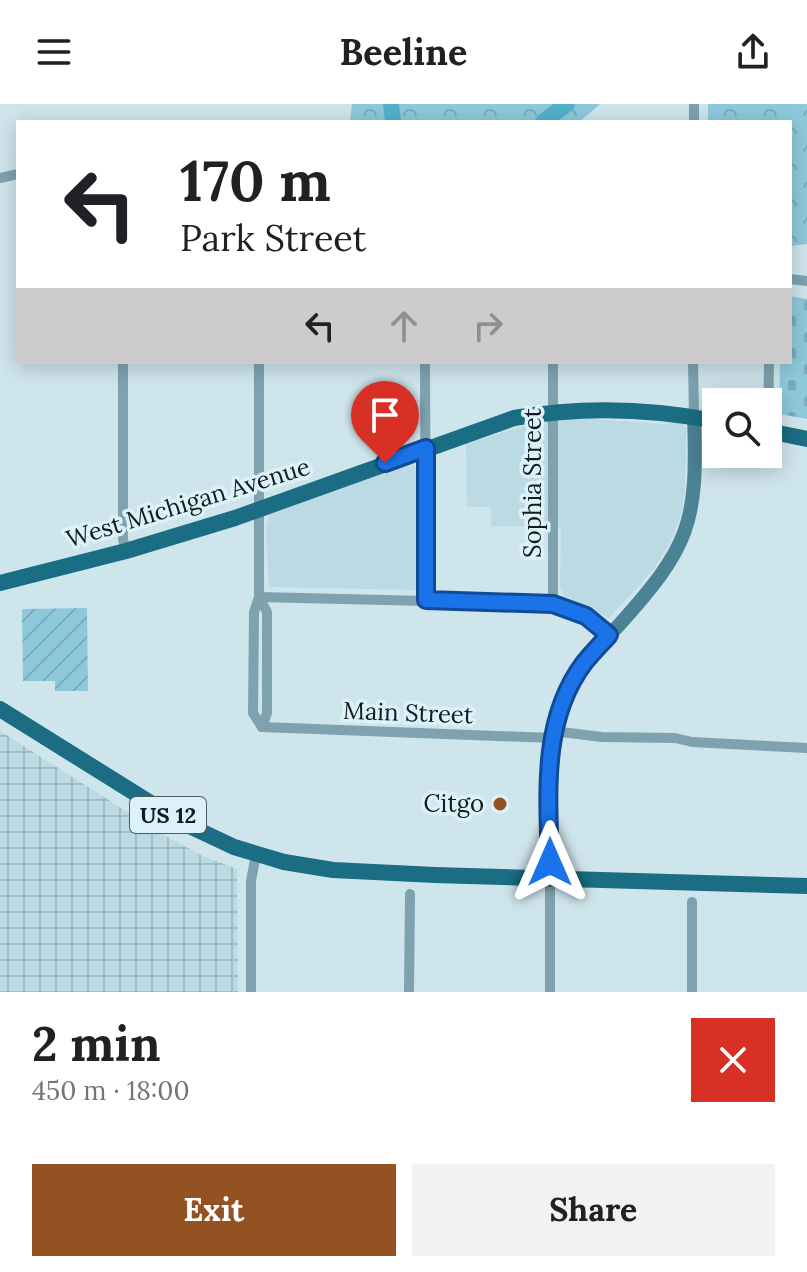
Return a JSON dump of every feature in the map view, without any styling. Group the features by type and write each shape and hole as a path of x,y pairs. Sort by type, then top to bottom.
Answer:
{"main road":[{"name":"West Michigan Avenue","path":"0,583 126,551 257,510 514,418 596,408 702,418"},
{"path":"782,434 807,439"},
{"name":"US 12","path":"0,709 181,822 218,841 284,862 333,870 807,886"}],"street":[{"path":"123,364 123,539 126,551"},
{"path":"259,364 259,597 553,604 586,616 609,635"},
{"path":"425,364 426,600"},
{"name":"Sophia Street","path":"553,364 553,604"},
{"path":"550,992 550,759 553,735 572,684 584,664 661,578 684,537 696,487 693,364"},
{"path":"769,364 769,388"},
{"name":"Main Street","path":"259,597 267,612 267,713 262,727 675,738 692,742 807,748"},
{"path":"251,992 251,881 256,854"},
{"path":"409,992 410,894"},
{"path":"692,902 692,992"}],"shaded area":[{"path":"567,417 665,424 676,422 683,423 686,429 685,492 680,519 653,570 609,618 563,595 560,585 561,527 491,526 491,507 467,507 466,444 533,421"},
{"path":"411,463 421,470 422,567 421,584 417,590 269,587 266,528 270,513"},
{"path":"0,731 162,834 203,856 237,869 238,992 0,992"}],"green space":[{"path":"352,104 600,104 581,120 350,120"},
{"path":"708,104 807,104 807,244 792,246 792,120 708,120"},
{"path":"792,296 807,299 807,419 782,415 780,364 792,364"},
{"path":"87,608 88,691 55,691 55,681 23,681 22,609"}],"waterway":[{"path":"391,104 393,120"},
{"path":"546,120 567,104"}],"place":[{"name":"Citgo","path":"500,804"}],"route":[{"path":"385,463 426,448 426,600 553,604 586,616 609,635 584,664 572,684 553,731 550,862"}]}
